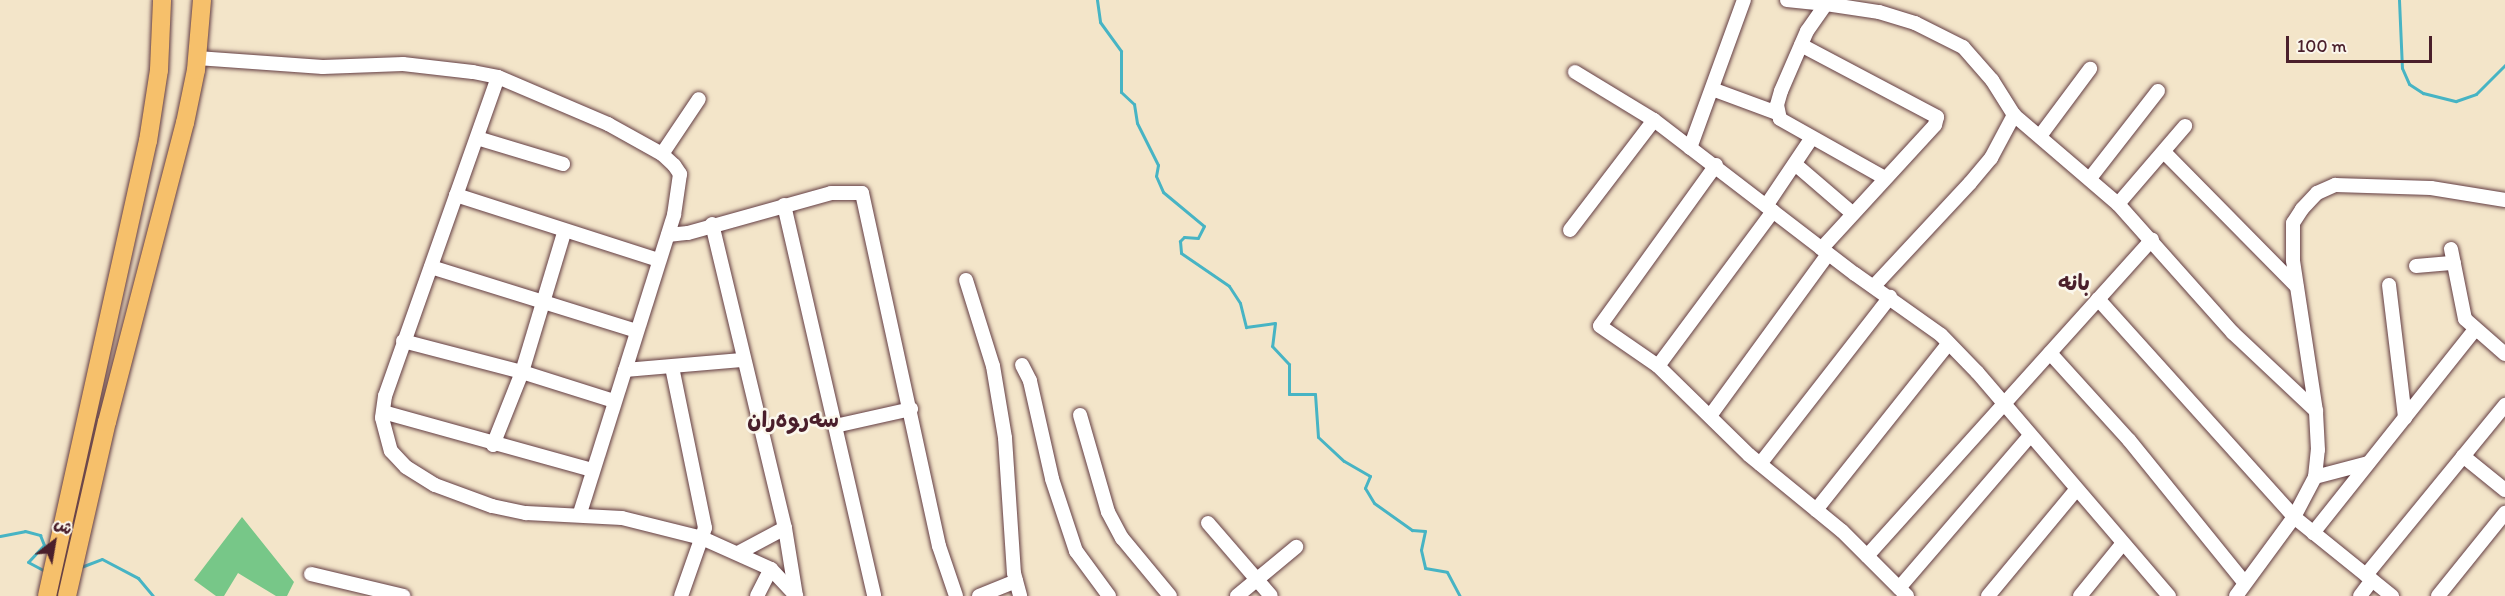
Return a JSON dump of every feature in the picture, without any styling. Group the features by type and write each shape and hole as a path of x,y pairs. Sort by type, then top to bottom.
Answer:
{"main road":[{"path":"47,596 89,416 152,117 160,53 162,0"},
{"path":"67,596 107,422 185,123 197,58 202,0"},
{"path":"89,416 107,422"}],"street":[{"path":"1690,148 1744,0"},
{"path":"1787,0 1879,12 1915,22 1963,47 1992,80 2014,115 2091,177 2152,239 2233,333 2316,411"},
{"path":"1777,113 1782,91 1801,45 1826,4"},
{"path":"1710,416 1852,213 1883,177 1935,124 1936,117 1801,45"},
{"path":"197,58 323,67 403,64 498,77 608,124 662,154 680,174 668,235 580,514"},
{"path":"2040,136 2090,69"},
{"path":"1575,72 1654,120 1949,343 2168,596"},
{"path":"498,77 403,341 383,412 384,436 391,450 406,467 435,485 492,506 526,513 580,514 664,526 702,538 740,552 771,569 796,596"},
{"path":"1712,89 1777,113 1811,139 1883,177"},
{"path":"2091,177 2158,91"},
{"path":"662,154 699,99"},
{"path":"1875,286 1991,158 2014,115"},
{"path":"1570,230 1654,120"},
{"path":"2118,204 2165,153 2185,126"},
{"path":"477,138 563,164"},
{"path":"1658,366 1769,208 1811,139"},
{"path":"2165,153 2296,286"},
{"path":"1795,164 1852,213"},
{"path":"1716,165 1600,326 1658,366 1760,464 1816,510 1903,592 2030,436"},
{"path":"2236,596 2294,517 2314,477 2318,450 2316,411 2296,286 2293,224 2317,193 2335,185 2431,188 2505,200"},
{"path":"668,235 831,193 862,193 911,409 939,546 956,596"},
{"path":"456,195 564,233 659,260"},
{"path":"784,205 874,596"},
{"path":"712,225 742,360 785,528 796,596"},
{"path":"493,445 522,372 564,233"},
{"path":"1867,556 2152,239"},
{"path":"2451,249 2465,319 2505,354"},
{"path":"2416,266 2454,263"},
{"path":"431,267 543,300 636,331"},
{"path":"966,280 993,366 1005,438 1016,580 1020,596"},
{"path":"2389,285 2405,418"},
{"path":"1760,464 1890,297"},
{"path":"2098,299 2294,517 2392,596"},
{"path":"2313,533 2475,329"},
{"path":"403,341 522,372 614,401"},
{"path":"1816,510 1949,343"},
{"path":"2050,353 2129,440 2245,583"},
{"path":"625,370 742,360"},
{"path":"1022,365 1035,397 1052,479 1076,551 1109,596"},
{"path":"672,367 705,528 681,596"},
{"path":"2360,596 2369,577 2505,405"},
{"path":"835,426 911,409"},
{"path":"383,412 493,445 592,470"},
{"path":"1080,415 1108,512 1122,538 1170,596"},
{"path":"2463,456 2505,490"},
{"path":"2314,477 2368,463"},
{"path":"1988,596 2076,490"},
{"path":"2438,596 2505,513"},
{"path":"1208,523 1271,596"},
{"path":"740,552 785,528"},
{"path":"2080,596 2123,543"},
{"path":"1237,596 1258,581 1296,547"},
{"path":"757,596 771,569"},
{"path":"311,574 403,596"},
{"path":"979,596 1016,580"}],"green space":[{"path":"242,517 294,582 287,596 276,596 238,573 224,596 216,596 194,580"}],"waterway":[{"path":"1097,0 1100,22 1121,51 1121,92 1134,104 1137,123 1158,165 1156,176 1163,192 1204,226 1198,238 1184,237 1180,241 1181,253 1229,286 1240,303 1246,327 1275,323 1272,346 1289,364 1289,394 1315,394 1318,437 1344,461 1370,476 1365,488 1374,503 1412,530 1425,531 1421,550 1425,568 1447,572 1460,596"},
{"path":"2399,0 2402,68 2409,84 2423,93 2456,101 2476,94 2505,65"},
{"path":"0,536 25,531 40,535 44,545 28,562 43,570"},
{"path":"81,567 102,559 138,578 153,596"}],"district":[{"name":"بانە","path":"2074,283"},
{"name":"سەروەران","path":"793,420"}]}
